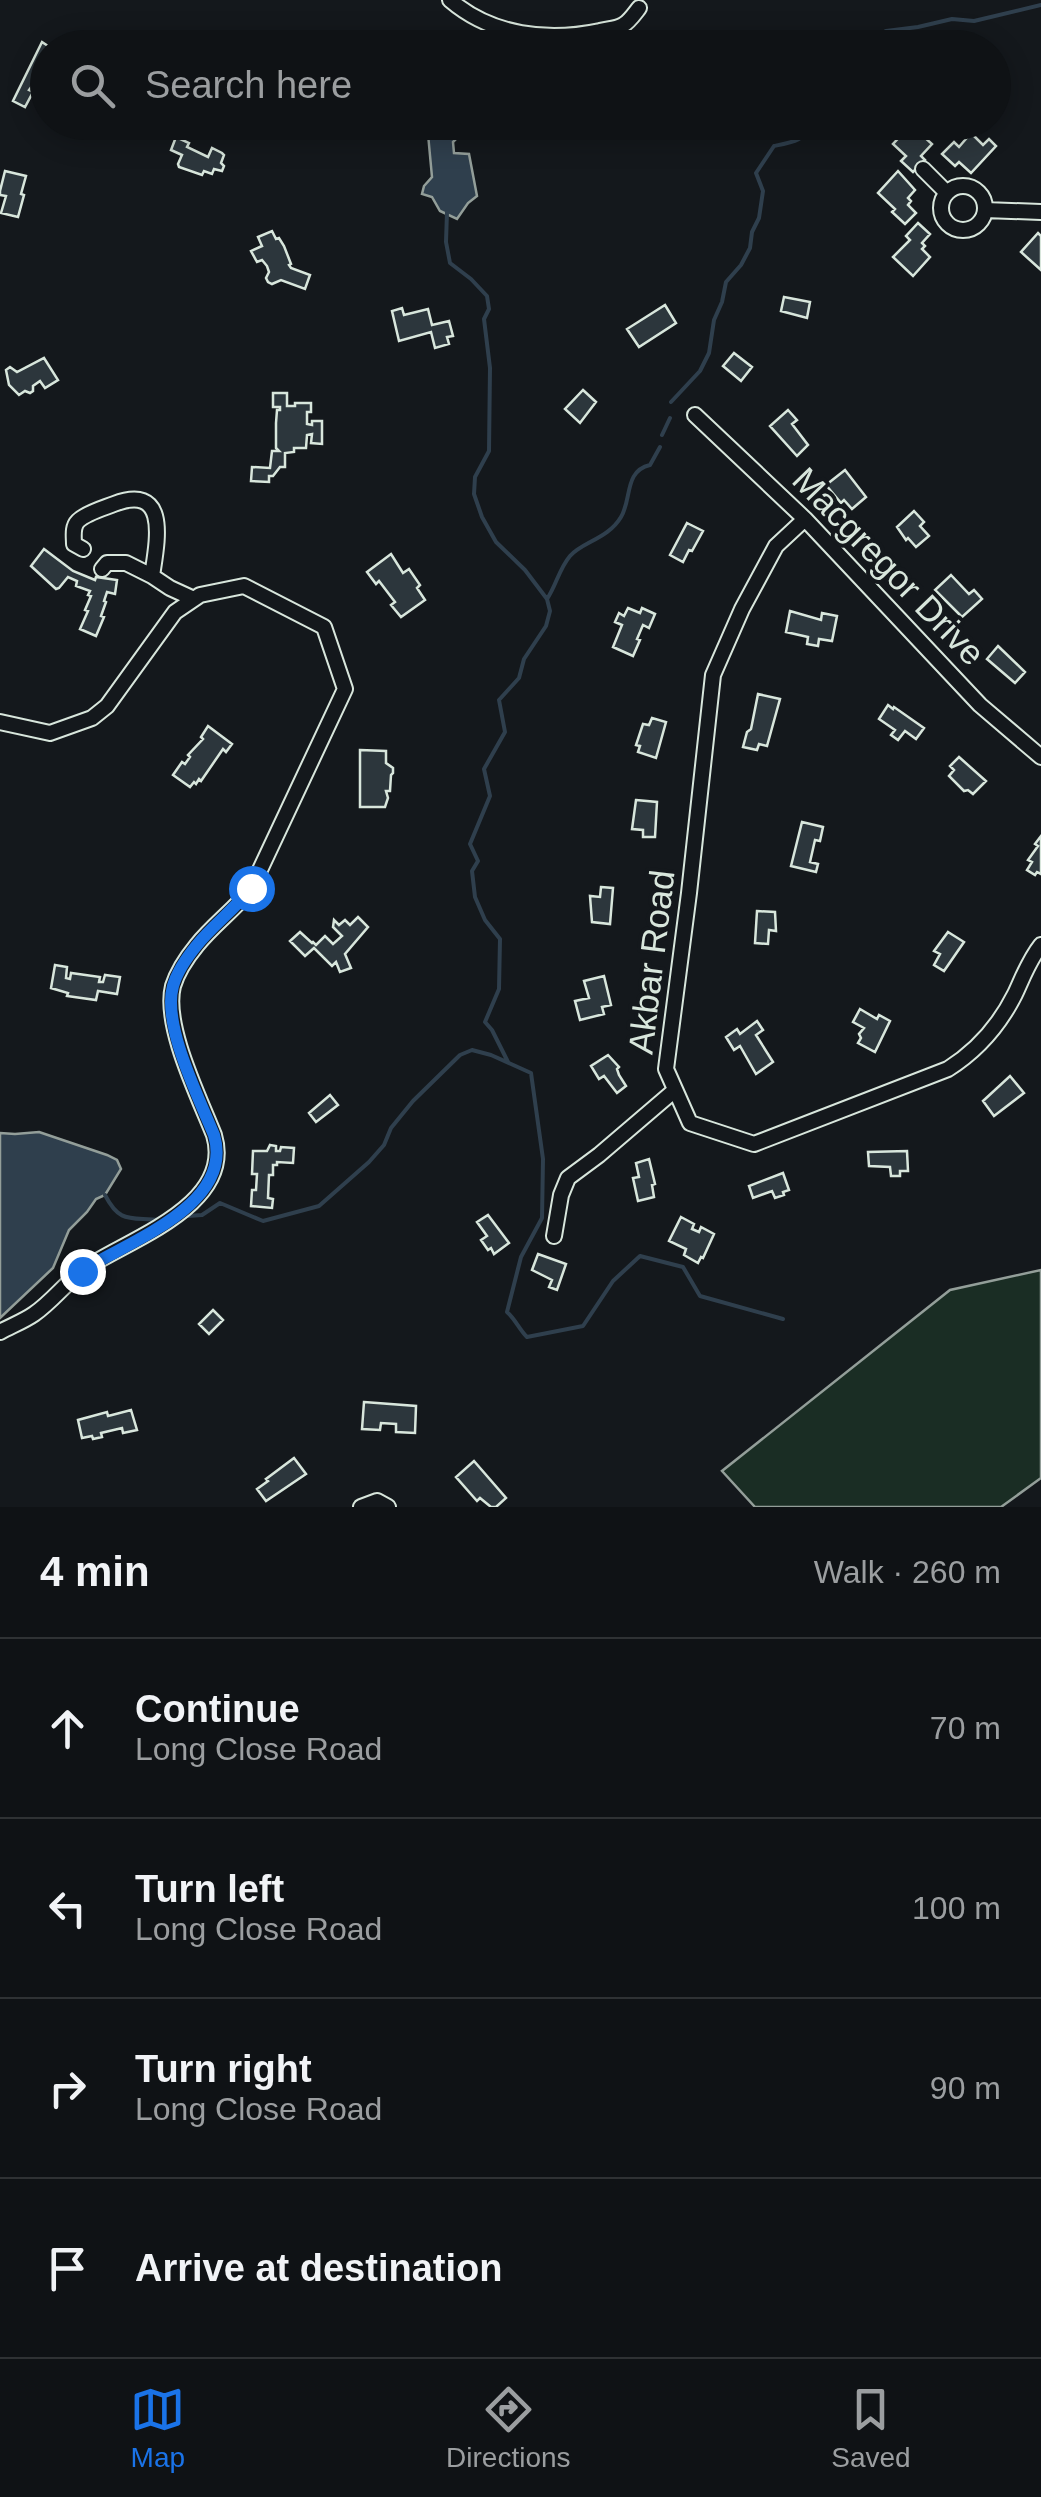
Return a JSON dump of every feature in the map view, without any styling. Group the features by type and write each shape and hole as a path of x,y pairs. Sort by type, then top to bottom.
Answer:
{"street":[{"path":"450,0 493,26 510,30"},
{"path":"602,30 624,25 639,8"},
{"path":"924,169 947,193"},
{"path":"958,187 970,187 980,194 985,210 975,226 956,229 946,222 941,211 947,193 958,187"},
{"path":"985,210 1041,212"},
{"name":"Macgregor Drive","path":"695,415 805,519 980,706 1041,757"},
{"path":"83,549 74,544 78,521 127,500 142,498 150,504 158,522 152,576"},
{"name":"Akbar Road","path":"805,519 776,546 742,609 714,675 666,1069 690,1123 754,1144 948,1070 987,1038 1005,1013 1041,945"},
{"path":"102,569 107,563 126,563 194,599"},
{"path":"0,722 50,733 92,718 107,706 172,615 200,595 244,586 324,628 345,690 251,888 196,946 174,984 171,1008 176,1034 214,1135 217,1164 200,1193 169,1222 82,1271 36,1313 0,1332"},
{"path":"170,588 166,600 172,615"},
{"path":"554,1236 568,1178 676,1090"},
{"path":"361,1507 377,1502 388,1507"}],"green space":[{"path":"1041,1270 1041,1478 1001,1507 755,1507 722,1471 950,1290"}],"water":[{"path":"429,140 455,140 454,153 469,154 477,196 457,219 440,211 432,197 422,194 432,177"},
{"path":"39,1132 107,1155 117,1160 121,1169 105,1195 96,1199 69,1230 53,1268 0,1318 0,1133"}],"building":[{"path":"30,66 30,98 25,107 13,101"},
{"path":"175,140 189,143 187,147 208,157 212,148 224,155 224,166 222,171 204,171 202,175 179,167 182,155 171,150"},
{"path":"897,140 928,140 932,144 921,156 925,160 913,172 901,161 906,156 893,144"},
{"path":"965,140 978,140 983,145 990,140 996,146 971,173 942,154 954,142 959,147"},
{"path":"5,171 26,176 18,217 1,213 6,196 0,195"},
{"path":"898,171 915,190 908,205 916,213 905,224 878,193"},
{"path":"918,223 930,234 922,249 930,257 913,276 893,257 910,240 906,236"},
{"path":"272,231 284,246 291,268 310,275 305,289 281,280 268,282 267,266 262,260 257,262 251,251 262,246 258,237"},
{"path":"1038,233 1041,236 1041,270 1021,252"},
{"path":"784,297 810,302 807,318 781,311"},
{"path":"665,305 676,323 639,347 627,329"},
{"path":"402,308 404,315 428,309 432,325 449,321 453,336 447,337 449,344 435,348 431,332 399,341 392,311"},
{"path":"734,353 752,367 741,381 723,366"},
{"path":"44,358 58,380 45,388 40,381 30,393 19,395 9,385 6,370 10,367 17,372"},
{"path":"583,390 596,402 580,423 565,409"},
{"path":"273,393 287,393 287,406 311,403 307,424 322,421 322,444 311,443 312,434 307,435 306,448 285,453 285,467 269,476 269,482 251,481 252,467 270,468 272,451 279,451 276,423 280,407 273,407"},
{"path":"788,410 797,420 792,424 808,445 797,456 770,426"},
{"path":"845,470 866,497 852,509 844,500 841,503 826,485"},
{"path":"914,511 929,536 916,547 897,527"},
{"path":"687,523 703,531 683,562 670,555"},
{"path":"44,549 73,571 95,580 117,580 115,594 107,592 101,616 104,617 96,636 80,629 88,611 85,610 90,591 76,586 77,581 68,577 56,589 31,566"},
{"path":"391,554 403,573 409,569 425,600 401,617 391,605 395,602 367,572"},
{"path":"951,575 969,594 974,590 982,599 962,617 935,590"},
{"path":"628,608 640,613 642,608 655,614 649,628 643,625 633,656 613,647 622,625 615,622 619,613 624,616"},
{"path":"790,611 821,620 822,613 837,616 832,641 819,639 818,646 807,644 808,637 786,632"},
{"path":"998,646 1025,672 1015,683 987,659"},
{"path":"758,694 780,699 767,746 759,744 757,750 743,747"},
{"path":"888,705 924,728 916,739 905,731 898,740 891,735 895,730 879,719"},
{"path":"652,718 666,722 656,758 638,752 640,746 636,745 643,724 649,725"},
{"path":"208,726 232,744 226,752 223,749 201,781 190,787 173,775 203,739"},
{"path":"360,750 386,751 386,763 393,773 385,807 360,807"},
{"path":"959,757 986,781 973,794 949,776 954,770 950,766"},
{"path":"636,800 657,802 655,837 643,837 643,830 632,829"},
{"path":"802,822 823,827 810,862 818,864 816,872 791,866"},
{"path":"1041,836 1041,874 1035,875 1027,870 1032,862 1028,860"},
{"path":"601,887 613,888 610,924 592,922 590,896 600,897"},
{"path":"757,911 775,912 776,931 769,930 768,944 755,943"},
{"path":"358,917 368,927 345,954 351,968 340,972 336,962 332,966 314,948 305,956 290,941 300,932 316,945 325,936 333,944 342,936 333,927 334,920 339,925 345,920 350,925"},
{"path":"948,932 964,942 944,971 934,965 940,954 934,951"},
{"path":"55,965 67,967 66,978 70,979 71,973 100,977 99,982 103,982 105,975 120,977 117,994 98,991 96,1000 67,996 68,993 51,988"},
{"path":"604,976 611,1005 602,1007 604,1014 580,1020 575,1001 589,998 584,981"},
{"path":"860,1009 890,1021 875,1052 858,1043 864,1028 853,1022"},
{"path":"757,1021 763,1030 756,1035 773,1062 756,1074 740,1046 734,1050 726,1037 737,1029 740,1034"},
{"path":"608,1055 619,1067 626,1086 617,1093 604,1076 599,1079 591,1066"},
{"path":"1010,1076 1024,1093 994,1116 983,1101"},
{"path":"330,1095 338,1105 316,1122 309,1113"},
{"path":"270,1145 276,1146 276,1151 281,1147 294,1148 293,1163 273,1165 268,1198 273,1199 272,1208 251,1206 257,1174 252,1174 253,1151 267,1151"},
{"path":"907,1151 908,1171 900,1171 900,1176 891,1176 890,1167 869,1166 868,1152"},
{"path":"649,1159 654,1197 638,1201 633,1178 639,1177 636,1163"},
{"path":"783,1173 789,1190 784,1195 775,1198 772,1191 753,1198 749,1186"},
{"path":"488,1215 509,1243 494,1254 481,1240 487,1236 477,1222"},
{"path":"681,1217 694,1224 692,1229 699,1232 701,1227 714,1234 698,1263 684,1255 686,1249 669,1241"},
{"path":"538,1254 566,1264 557,1290 549,1287 552,1280 532,1270"},
{"path":"213,1310 223,1320 209,1334 199,1324"},
{"path":"364,1402 416,1406 415,1433 396,1432 396,1424 381,1423 380,1430 362,1429"},
{"path":"131,1410 137,1430 123,1433 122,1428 101,1433 102,1437 82,1438 78,1420"},
{"path":"294,1458 306,1474 266,1501 257,1489"},
{"path":"474,1461 506,1498 496,1507 480,1498 477,1501 456,1477"}],"waterway":[{"path":"894,30 952,19 974,21 1041,5"},
{"path":"671,402 700,371 709,353 726,282 750,248 763,191 756,173 774,146 798,140"},
{"path":"447,212 450,263 487,296 489,309 484,319 490,368 489,451 475,477 474,494 496,542 525,570 547,599 550,611 546,626 524,659 519,678 499,700 505,732 484,769 490,796 470,844 478,861 472,871 475,897 485,920 500,939 499,989 485,1022 508,1062"},
{"path":"662,435 670,418"},
{"path":"547,599 570,556 616,524 632,479 650,465 660,447"},
{"path":"188,1216 202,1215 220,1203 263,1221 319,1206 369,1162 413,1101 460,1055 472,1050 531,1073 543,1159 542,1218 521,1257 507,1312 527,1337 583,1326 613,1281 640,1256 683,1267 700,1296 783,1319"},
{"path":"105,1195 121,1215 159,1220"}],"route":[{"path":"82,1271 186,1209 217,1164 218,1148 176,1034 171,1008 174,984 196,946 251,888"}]}
